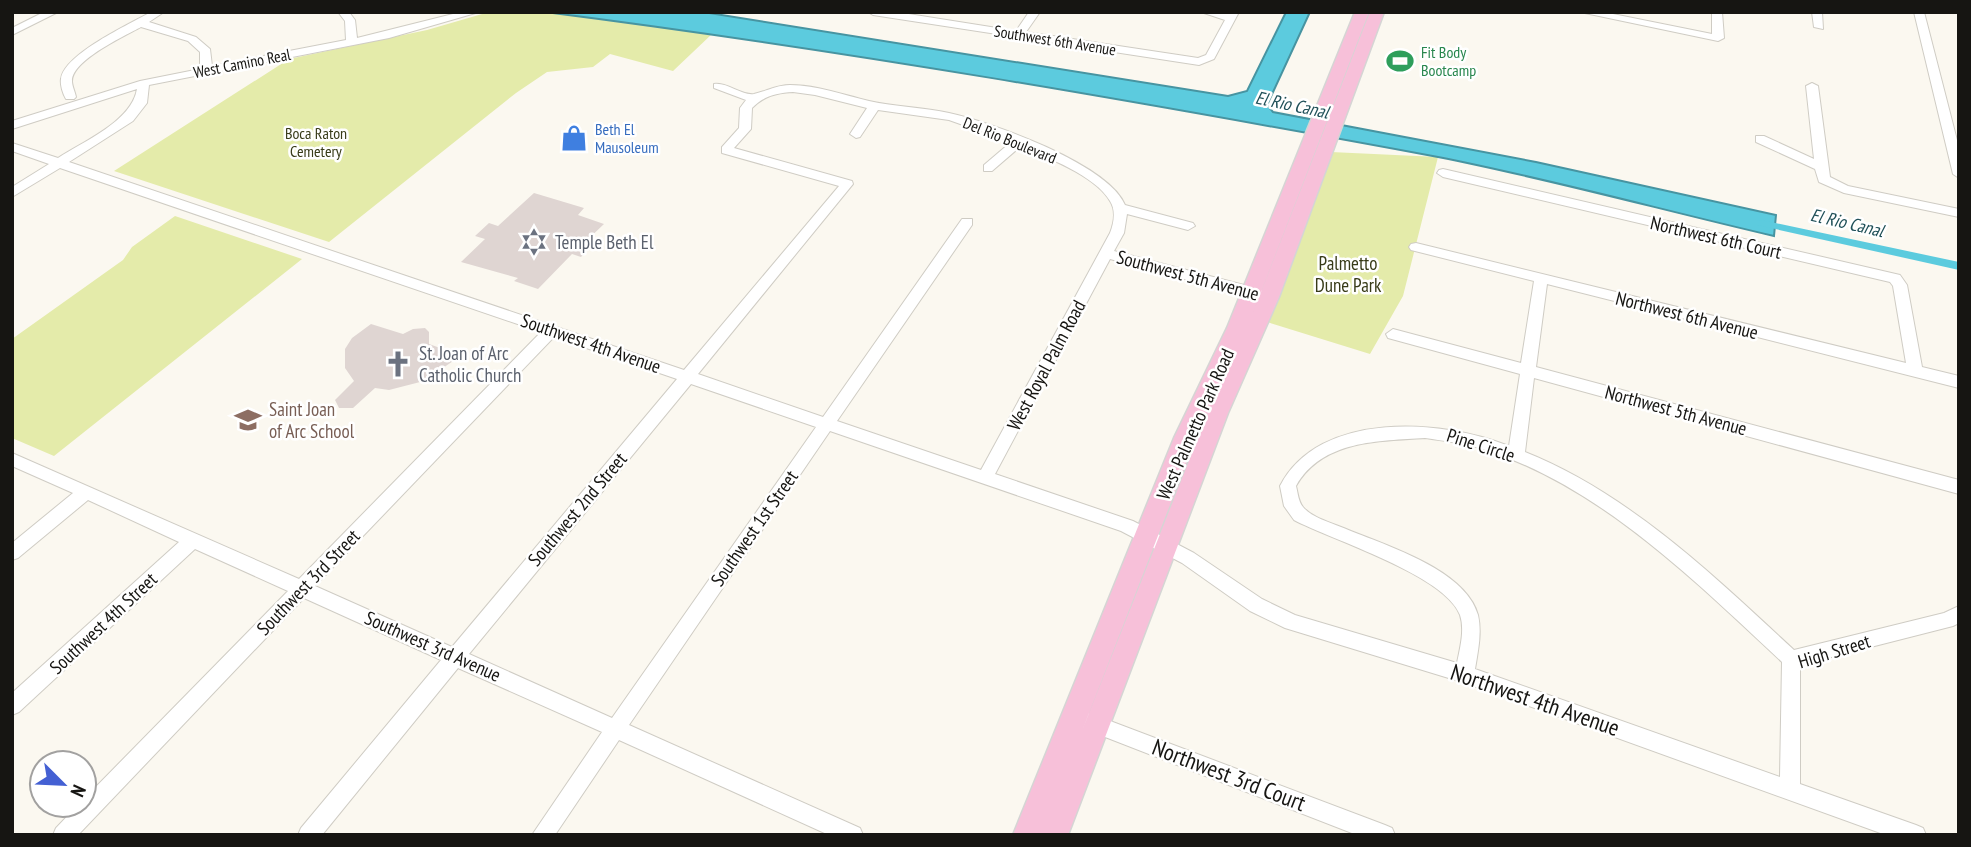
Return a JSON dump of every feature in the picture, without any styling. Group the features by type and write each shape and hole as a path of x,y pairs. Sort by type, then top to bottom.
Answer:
{"main road":[{"name":"West Palmetto Park Road","path":"1027,835 1085,720 1157,541 1218,413 1332,109 1362,12"},
{"path":"1370,32 1367,27 1371,12"},
{"name":"West Palmetto Park Road","path":"1332,109 1358,64 1377,12"},
{"path":"1353,35 1357,41 1351,58 1358,64"},
{"name":"West Palmetto Park Road","path":"1054,835 1085,720"}],"street":[{"path":"12,25 39,12"},
{"path":"12,32 52,12"},
{"path":"71,97 66,80 73,66 90,51 159,12"},
{"path":"343,12 351,20 352,39"},
{"name":"West Camino Real","path":"352,39 453,12"},
{"name":"West Camino Real","path":"12,117 71,97 206,66 352,39 474,12"},
{"name":"Southwest 6th Avenue","path":"873,12 929,16 1018,35 1195,61 1210,57 1233,15"},
{"path":"1018,35 1035,12"},
{"path":"1206,12 1233,15"},
{"path":"1585,12 1616,15 1718,38 1717,12"},
{"path":"1817,12 1819,27"},
{"path":"1919,12 1959,174"},
{"path":"139,23 197,41 206,51 206,66"},
{"name":"West Camino Real","path":"12,125 206,66"},
{"path":"12,193 129,118 141,103 144,83"},
{"path":"718,86 754,99"},
{"path":"1812,86 1824,179 1843,189 1959,213"},
{"name":"Del Rio Boulevard","path":"754,99 775,90 793,88 874,106 959,119 1018,142 1097,181 1114,196 1120,208"},
{"name":"Southwest 2nd Street","path":"309,835 847,184 726,150 745,129 746,108 754,99"},
{"path":"856,134 874,106"},
{"path":"1760,139 1821,167"},
{"path":"988,168 1018,142"},
{"name":"Southwest 4th Avenue","path":"12,147 986,476 1157,541"},
{"name":"Northwest 6th Court","path":"1443,173 1895,278 1900,285 1915,371"},
{"path":"1106,253 1120,226 1120,208 1188,226"},
{"name":"Southwest 1st Street","path":"542,835 967,222"},
{"name":"Northwest 6th Avenue","path":"1416,247 1959,382"},
{"name":"Southwest 5th Avenue","path":"1106,253 1261,295"},
{"name":"West Royal Palm Road","path":"986,476 1106,253"},
{"path":"1516,455 1541,278"},
{"name":"Southwest 3rd Street","path":"63,835 552,330"},
{"name":"Northwest 5th Avenue","path":"1393,334 1959,487"},
{"name":"Pine Circle","path":"1465,674 1470,621 1461,599 1442,580 1300,514 1292,506 1288,486 1297,470 1320,453 1357,438 1388,432 1446,432 1470,437 1516,455 1578,486 1650,534 1716,588 1791,659"},
{"name":"Southwest 3rd Avenue","path":"12,459 853,835"},
{"path":"12,553 86,492"},
{"name":"Southwest 4th Street","path":"12,706 194,540"},
{"name":"Northwest 4th Avenue","path":"1157,541 1279,617 1465,674 1790,790 1895,831 1916,835"},
{"name":"High Street","path":"1790,790 1791,659 1947,620 1959,614"},
{"name":"Northwest 3rd Court","path":"1085,720 1385,835"}],"green space":[{"name":"Boca Raton Cemetery","path":"489,12 545,12 712,34 673,71 610,54 593,67 547,72 516,93 329,242 114,171 289,59 427,30"},
{"name":"Palmetto Dune Park","path":"1331,152 1438,157 1403,296 1370,354 1267,322"},
{"path":"175,216 302,259 54,456 12,438 12,339 123,260 132,247"}],"water":[{"path":"545,12 703,12 1228,96 1247,91 1286,12 1310,12 1267,105 1273,112 1536,162 1776,215 1774,236 1438,157 881,60"}],"building":[{"name":"Temple Beth El","path":"534,193 584,208 578,215 604,224 583,244 591,246 581,257 572,254 538,289 514,281 518,278 461,262 485,239 475,236 489,223 498,226"},
{"name":"St. Joan of Arc Catholic Church","path":"371,324 403,334 413,329 425,328 429,332 429,344 454,353 456,359 424,381 389,390 375,388 353,408 339,408 335,400 354,381 345,368 345,349 352,338"}],"waterway":[{"name":"El Rio Canal","path":"1761,223 1959,266"}],"place":[{"name":"Fit Body Bootcamp","path":"1400,61"},
{"name":"Beth El Mausoleum","path":"574,138"},
{"name":"Temple Beth El","path":"534,242"},
{"name":"St. Joan of Arc Catholic Church","path":"398,364"},
{"name":"Saint Joan of Arc School","path":"248,420"}]}
